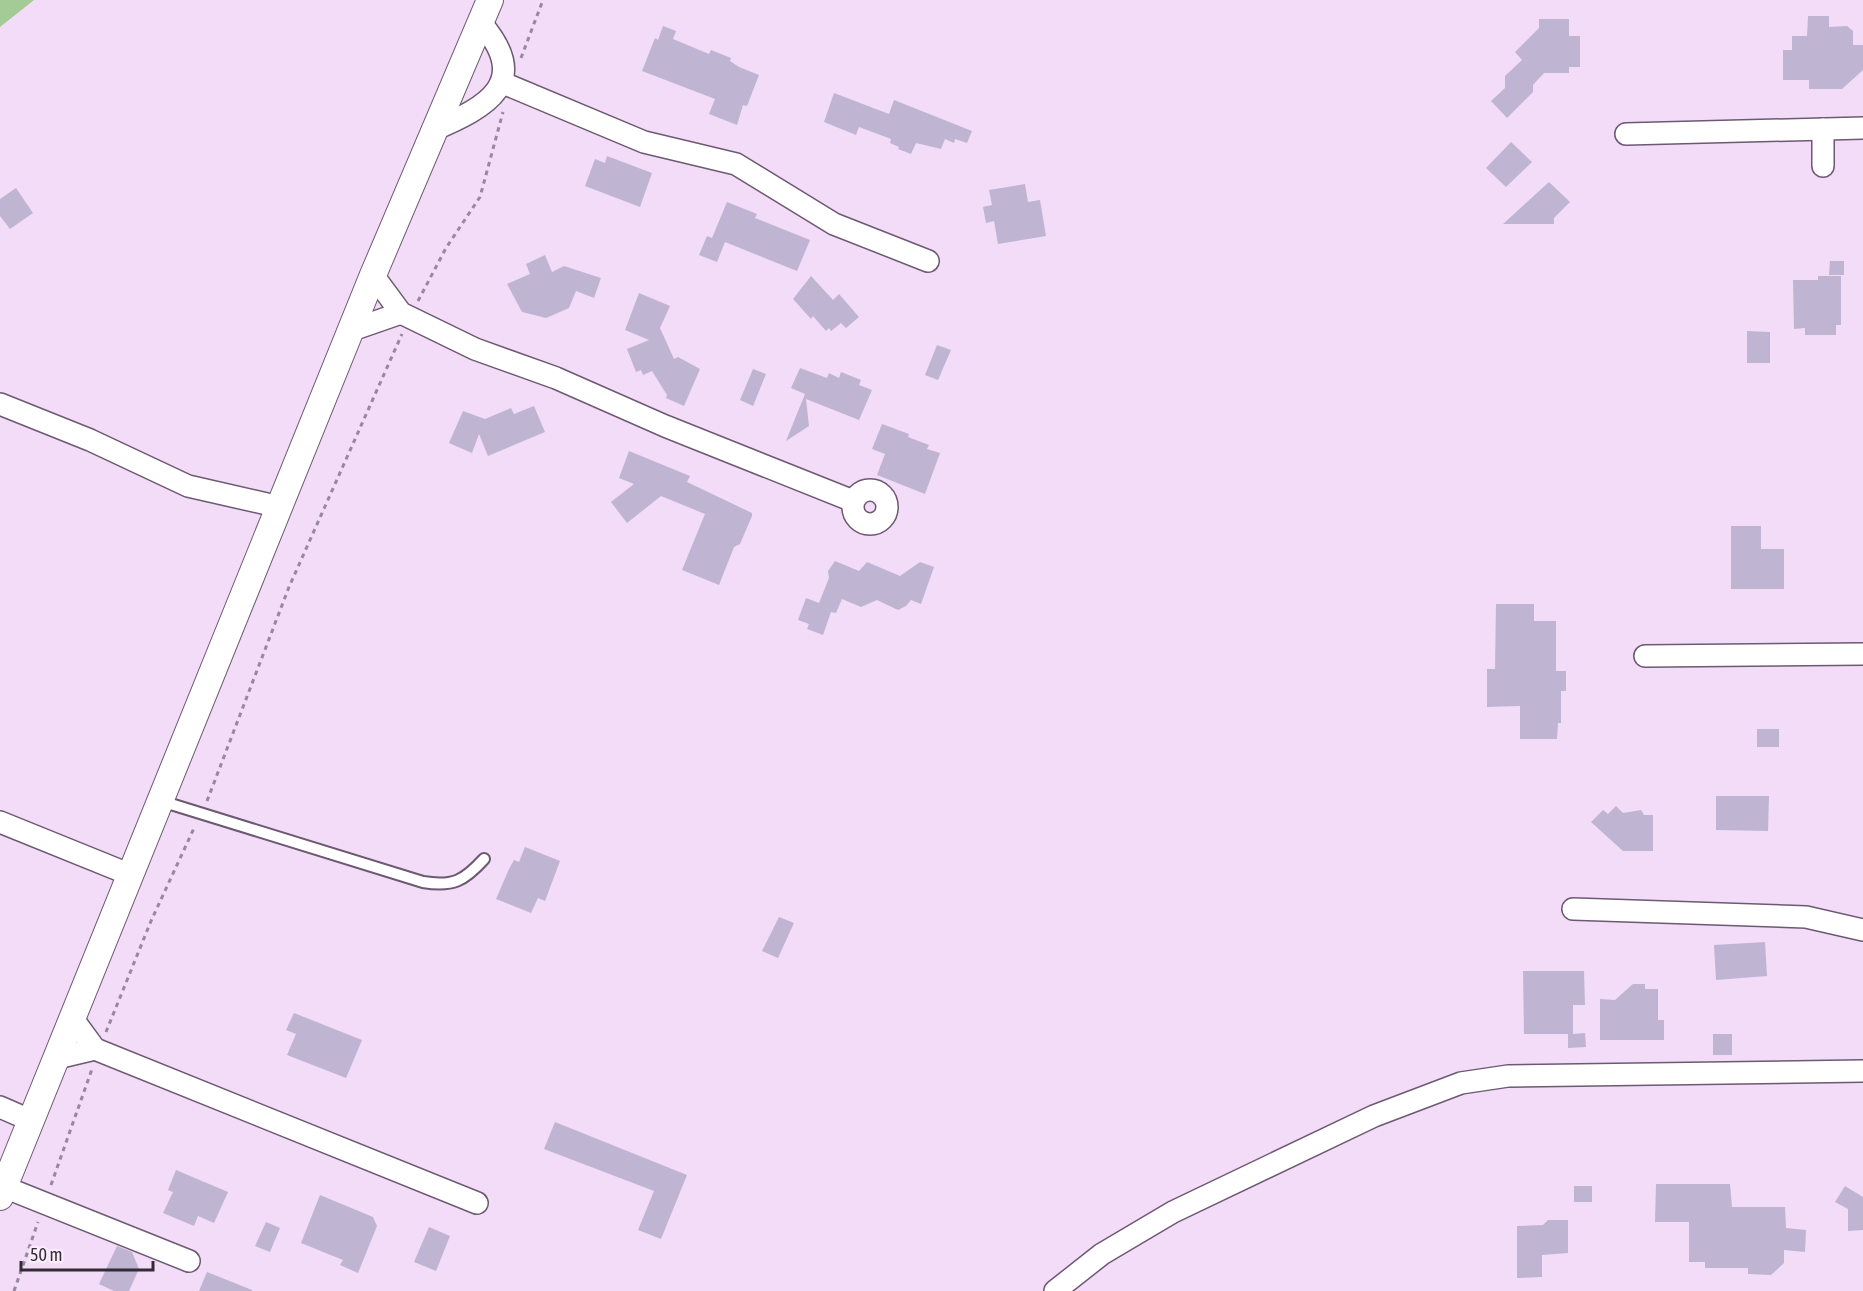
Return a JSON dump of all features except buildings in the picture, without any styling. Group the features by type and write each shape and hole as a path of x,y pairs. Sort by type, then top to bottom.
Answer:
{"street":[{"path":"486,11 507,84"},
{"path":"189,1261 45,1204 2,1192 374,275 486,11"},
{"path":"434,130 482,105 507,84"},
{"path":"507,84 644,142 736,164 834,224 928,261"},
{"path":"1626,134 1863,128"},
{"path":"1822,166 1823,129"},
{"path":"374,275 405,315 475,349 556,378 665,426 853,501"},
{"path":"352,330 405,315"},
{"path":"0,404 90,440 188,486 280,507"},
{"path":"1645,656 1863,654"},
{"path":"0,822 131,875"},
{"path":"1573,909 1806,917 1863,930"},
{"path":"73,1019 97,1050 477,1203"},
{"path":"57,1058 97,1050"},
{"path":"1055,1291 1102,1254 1173,1212 1374,1116 1461,1083 1508,1076 1863,1071"},
{"path":"0,1107 32,1121"}],"lane":[{"path":"161,801 437,884 463,880 484,859"}],"path":[{"path":"14,1291 97,1050 151,921 215,785 289,586 405,315 480,197 507,84 543,0"}],"green space":[{"path":"0,0 34,0 0,27"}]}
